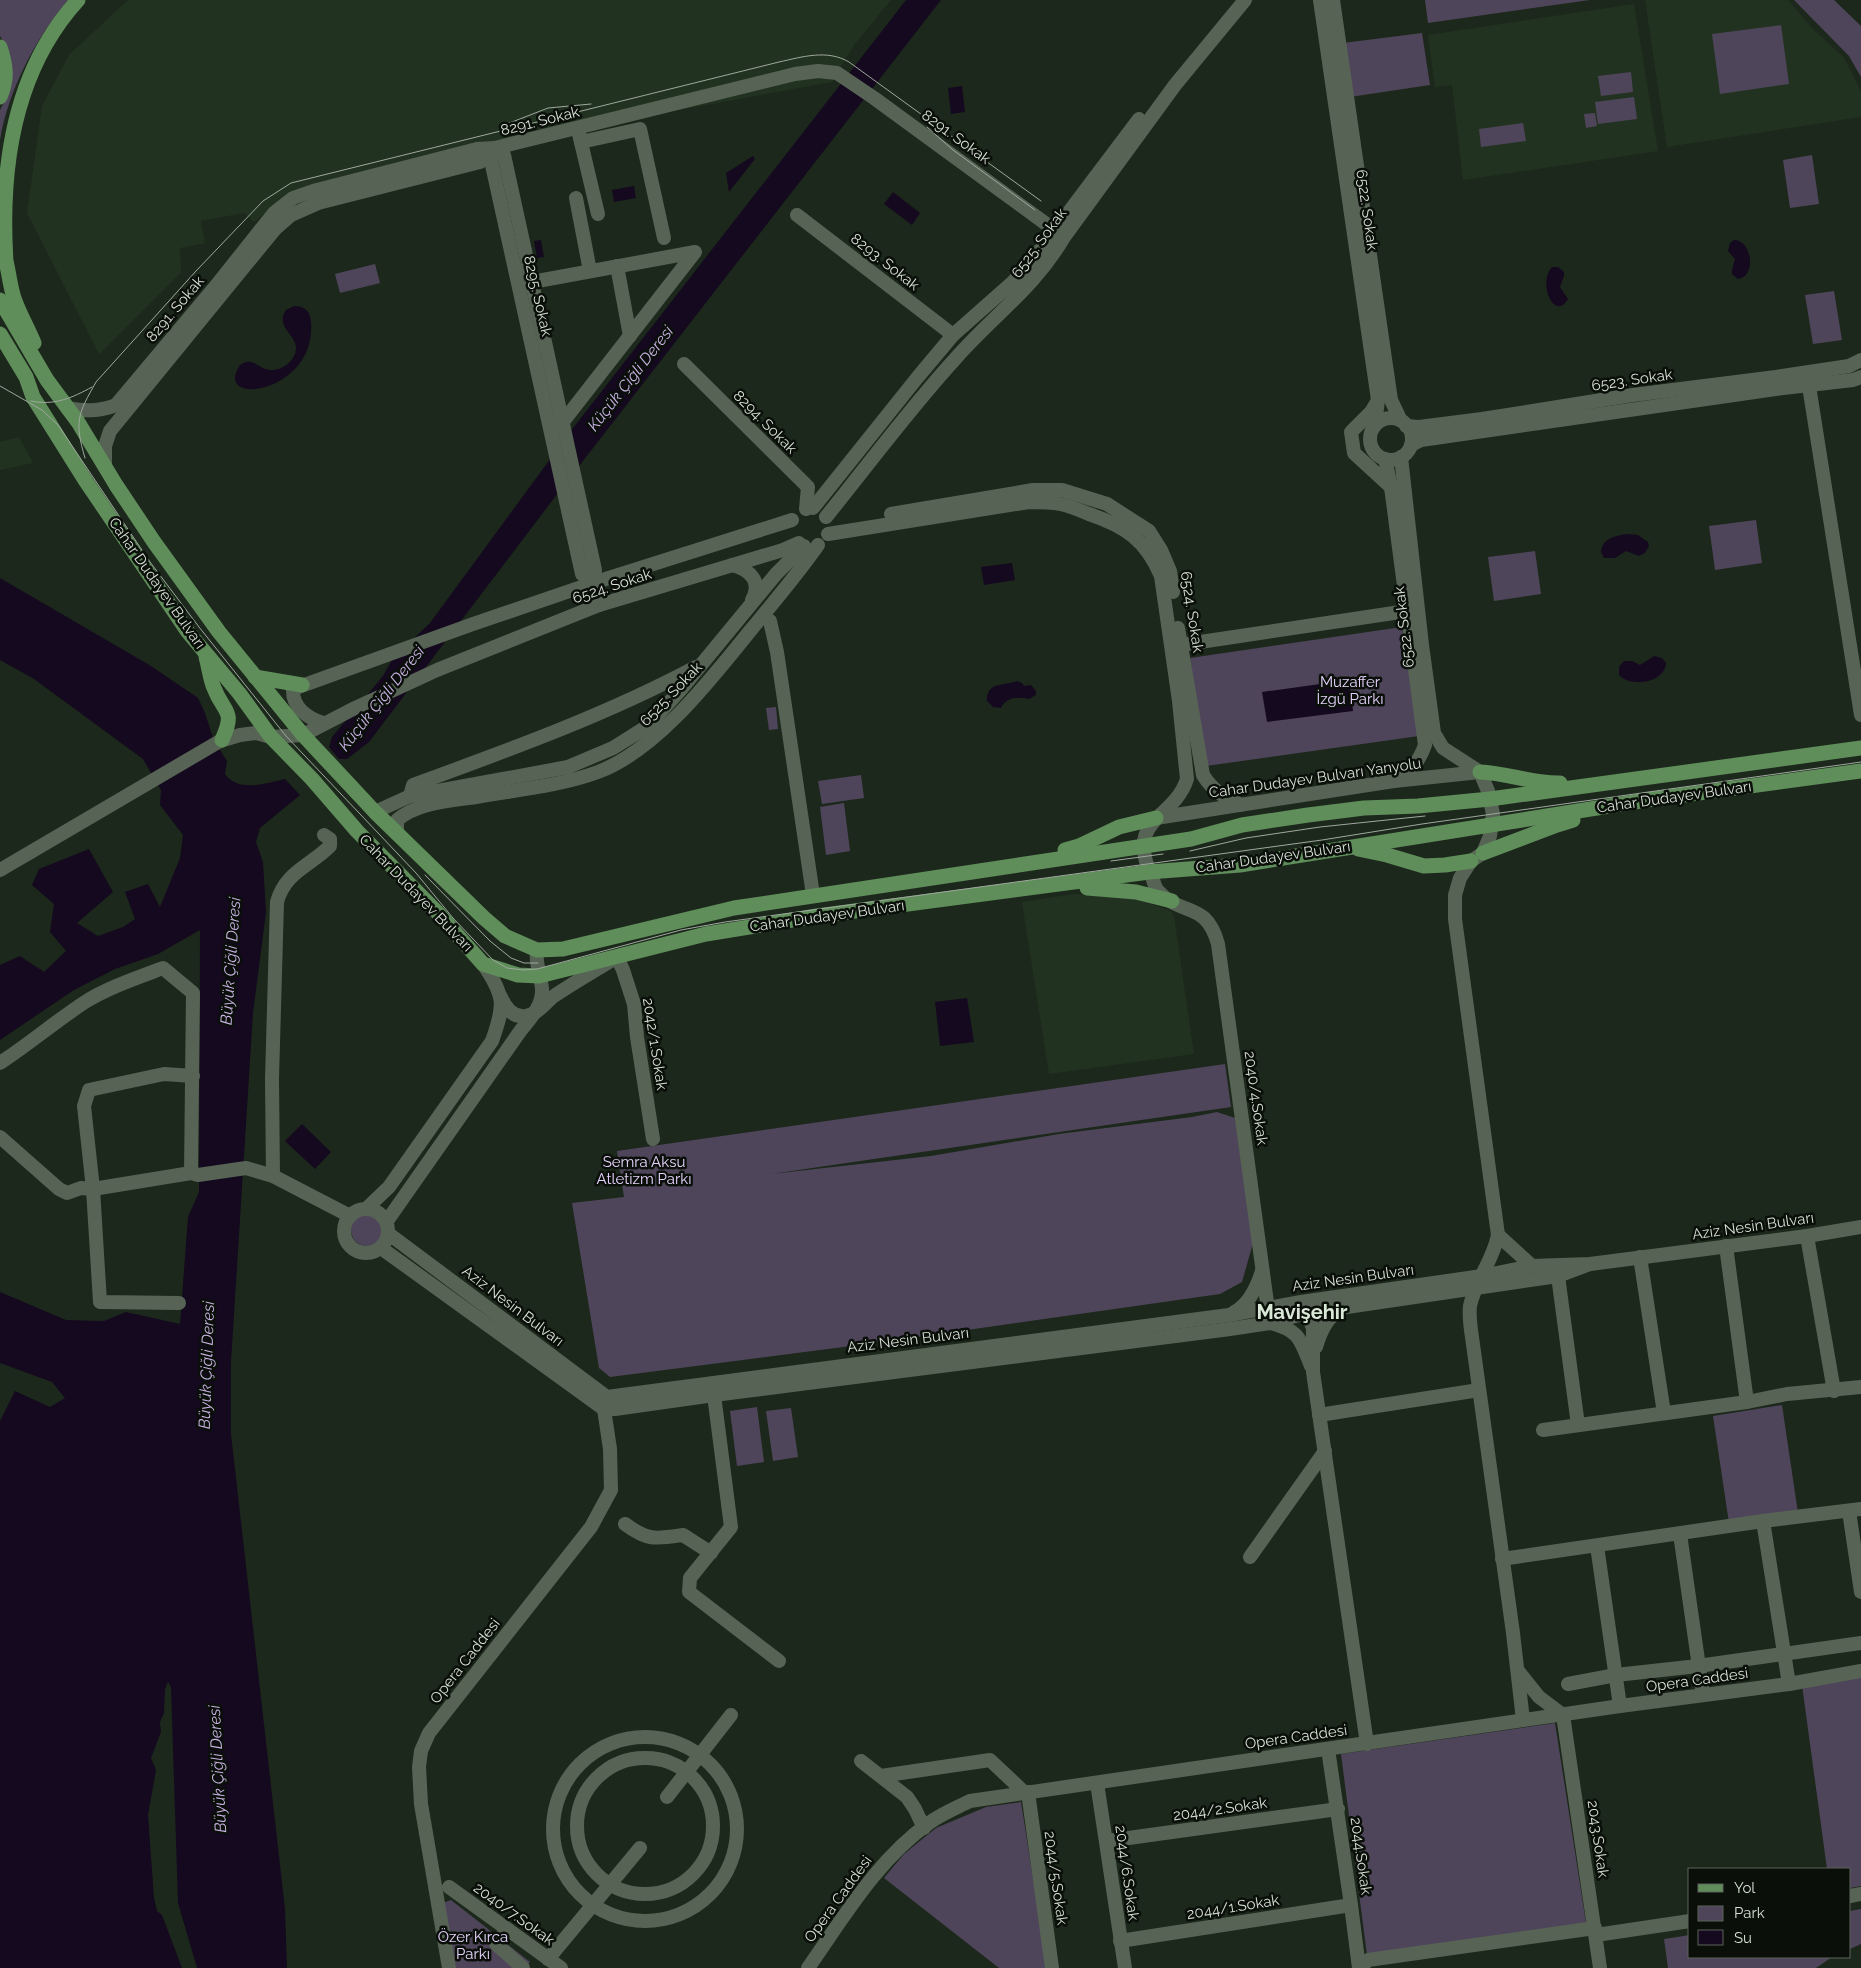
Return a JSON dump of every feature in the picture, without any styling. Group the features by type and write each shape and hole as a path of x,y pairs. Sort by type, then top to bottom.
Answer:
{"main road":[{"path":"47,380 37,348 12,290 1,217 2,180 6,140 31,70 48,39 78,0"},
{"path":"0,47 5,62 6,76 0,97"},
{"path":"0,300 47,380"},
{"path":"0,334 26,377"},
{"path":"0,347 26,377"},
{"name":"Cahar Dudayev Bulvarı","path":"26,377 33,397 108,514 188,632 239,693 271,737 312,779 357,831 437,912 483,964 518,975 540,976 706,934 836,914 1149,872 1240,865 1647,800 1861,771"},
{"name":"Cahar Dudayev Bulvarı","path":"47,380 78,422 116,485 181,581 255,677 303,735 375,812 491,924 505,936 537,950 563,949 716,912 813,895 1190,839 1242,825 1364,808 1418,806 1490,799 1861,748"},
{"path":"206,653 214,688 228,712 229,724 223,740"},
{"path":"255,677 302,684"},
{"path":"1480,772 1498,773 1551,784 1644,779"},
{"path":"1352,846 1360,851 1387,855 1424,866 1445,865 1477,857 1557,825 1647,800"},
{"path":"1001,867 1079,846 1120,827 1156,818"},
{"path":"1036,887 1102,888 1136,892 1172,902"}],"street":[{"name":"6525. Sokak","path":"828,525 956,357 1025,290 1053,255 1059,233 1233,0"},
{"name":"6525. Sokak","path":"810,509 954,335 1013,282 1041,249 1059,233 1175,85 1245,0"},
{"name":"6522. Sokak","path":"1320,0 1378,400 1375,425"},
{"name":"6522. Sokak","path":"1333,0 1391,400 1403,423"},
{"name":"8291. Sokak","path":"105,466 106,446 110,431 275,229 291,214 318,203 480,162 493,152 578,128 795,74 818,71 837,73 1059,233"},
{"path":"578,128 598,214"},
{"path":"581,142 640,129 664,238"},
{"name":"8291. Sokak","path":"67,408 87,411 107,409 116,405 274,213 293,198 399,168 477,150 493,152"},
{"name":"8295. Sokak","path":"493,152 504,155 595,570 593,583 582,574 493,152"},
{"path":"576,198 590,271"},
{"name":"8293. Sokak","path":"797,215 954,335"},
{"path":"532,282 695,252 563,427"},
{"path":"617,266 630,336"},
{"name":"6523. Sokak","path":"1403,423 1419,427 1482,420 1633,395 1849,366 1861,360"},
{"name":"8294. Sokak","path":"684,364 808,487 810,509"},
{"name":"6523. Sokak","path":"1410,444 1422,440 1853,380 1861,377"},
{"path":"1809,386 1861,715"},
{"path":"1378,400 1371,412 1351,432 1354,453 1391,487"},
{"path":"1385,419 1403,423 1411,438 1409,449 1396,459 1385,459 1375,452 1370,442 1370,436 1375,425 1385,419"},
{"name":"6522. Sokak","path":"1401,457 1434,733 1443,748 1480,772"},
{"name":"6522. Sokak","path":"1385,459 1391,487 1425,745 1420,759 1412,769 1394,782"},
{"name":"6524. Sokak","path":"828,525 1033,490 1062,490 1107,504 1149,531 1161,550 1170,571 1180,645 1203,775 1212,789 1219,795 1241,805"},
{"name":"6524. Sokak","path":"828,525 1029,502 1058,504 1103,518 1127,530 1138,539 1154,560 1161,576 1187,768 1187,779 1184,788 1148,829 1144,846"},
{"path":"810,509 828,525 823,542 807,545 792,533 792,520 798,513 810,509"},
{"name":"6524. Sokak","path":"302,684 593,583 792,520"},
{"name":"6525. Sokak","path":"375,812 410,796 568,767 613,748 648,726 776,574 807,545"},
{"name":"6525. Sokak","path":"397,833 397,820 407,811 567,781 600,772 635,752 673,720 703,687 804,565 807,545"},
{"name":"6524. Sokak","path":"303,735 323,723 437,670 599,605 783,550 807,545"},
{"path":"732,565 741,567 756,582 757,589 747,608"},
{"path":"593,583 599,605"},
{"path":"1180,645 1407,611"},
{"path":"770,621 779,662 813,895"},
{"path":"410,796 413,785 491,757 650,692 701,664"},
{"path":"302,684 293,689 293,698 309,718 323,723"},
{"path":"0,870 223,740 256,733 271,737 303,735"},
{"path":"1480,772 1490,799 1493,814 1492,825 1490,836 1459,882 1455,895 1455,919 1498,1236 1495,1249 1470,1306 1470,1318 1523,1720"},
{"name":"Cahar Dudayev Bulvarı Yanyolu","path":"1156,818 1394,782 1480,772"},
{"path":"273,1176 272,1079 277,902 280,891 291,876 330,846 330,839 324,835"},
{"path":"1144,846 1144,857 1158,891 1172,902"},
{"name":"2040/4.Sokak","path":"1172,902 1202,915 1215,932 1218,944 1270,1323"},
{"path":"535,1014 541,998 540,976 536,963 537,950"},
{"path":"483,964 498,986 500,997 501,1016 492,1041 389,1187 367,1208 350,1216 344,1230 345,1237 353,1249 367,1253 381,1248 388,1228 521,1030 535,1014 556,995 617,957"},
{"name":"2042/1.Sokak","path":"617,957 634,1004 653,1139"},
{"path":"0,1063 34,1041 86,1002 124,982 163,968 192,993 195,1174"},
{"path":"500,997 506,1009 517,1016 535,1014"},
{"path":"179,1303 100,1302 93,1189 84,1106 89,1090 164,1074 193,1076"},
{"path":"0,1137 59,1190 67,1193 81,1188 93,1189 246,1168 273,1176 350,1216"},
{"path":"367,1208 378,1212 388,1228"},
{"name":"Aziz Nesin Bulvarı","path":"381,1248 606,1401 714,1395 1230,1329 1270,1323 1304,1307 1532,1266 1590,1264 1807,1236 1861,1227"},
{"name":"Aziz Nesin Bulvarı","path":"388,1228 606,1401 1229,1315 1268,1308 1344,1308 1558,1276 1590,1264"},
{"path":"1498,1236 1532,1266"},
{"path":"1807,1236 1834,1390"},
{"path":"1726,1246 1747,1402"},
{"path":"1640,1257 1664,1412"},
{"path":"1229,1315 1239,1310 1250,1299 1262,1270"},
{"path":"1558,1276 1578,1425"},
{"path":"1304,1307 1313,1328 1313,1372 1367,1744"},
{"path":"1314,1352 1326,1322 1335,1313 1344,1308"},
{"path":"1270,1323 1288,1328 1299,1338 1313,1372"},
{"path":"1543,1430 1747,1402 1787,1394 1861,1387"},
{"path":"1320,1415 1479,1390"},
{"path":"714,1395 731,1527 690,1578 689,1592 779,1661"},
{"name":"Opera Caddesi","path":"449,1968 420,1804 419,1767 421,1751 429,1733 591,1527 611,1490 606,1401"},
{"path":"1250,1557 1325,1451"},
{"path":"1502,1559 1763,1521 1855,1510 1861,1592"},
{"path":"1763,1521 1789,1684"},
{"path":"625,1524 641,1536 661,1538 683,1535 711,1553"},
{"path":"1680,1534 1703,1695"},
{"path":"1597,1546 1620,1706"},
{"path":"1568,1684 1616,1675 1698,1666 1861,1643"},
{"path":"1517,1669 1528,1686 1539,1697 1564,1715"},
{"name":"Opera Caddesi","path":"808,1968 871,1878 892,1854 924,1828 970,1801 1620,1706 1789,1684 1861,1671"},
{"path":"667,1798 731,1715"},
{"name":"2043.Sokak","path":"1564,1715 1600,1968"},
{"path":"647,1736 676,1741 702,1755 723,1778 736,1807 738,1839 729,1870 710,1895 683,1913 652,1921 621,1918 592,1904 571,1884 558,1858 553,1829 557,1800 571,1774 592,1754 618,1741 647,1736"},
{"name":"2044.Sokak","path":"1328,1749 1359,1968"},
{"path":"645,1757 667,1761 687,1771 702,1788 712,1809 714,1831 708,1854 695,1872 677,1886 655,1893 632,1893 611,1885 594,1871 582,1852 578,1838 579,1808 588,1788 603,1772 623,1761 645,1757"},
{"path":"881,1776 990,1760 1026,1793"},
{"path":"861,1762 907,1797 924,1828"},
{"name":"2044/6.Sokak","path":"1097,1783 1125,1968"},
{"name":"2044/5.Sokak","path":"1026,1793 1052,1968"},
{"name":"2044/2.Sokak","path":"1106,1841 1338,1809"},
{"path":"548,1959 640,1848"},
{"name":"2040/7.Sokak","path":"449,1887 561,1968"},
{"name":"2044/1.Sokak","path":"1120,1941 1351,1905"},
{"path":"1359,1968 1368,1960 1688,1921"},
{"path":"507,1929 496,1944 523,1968"}],"shaded area":[{"path":"128,0 891,0 854,45 832,82 488,145 290,194 254,222 244,213 201,221 205,243 180,248 181,272 99,354 27,213 42,106 69,55"},
{"path":"1645,0 1788,0 1811,27 1844,58 1861,91 1861,117 1667,147"},
{"path":"1634,4 1658,151 1463,180 1452,85 1435,87 1428,35"},
{"path":"19,437 33,463 0,470 0,442"},
{"path":"1074,894 1136,899 1171,911 1174,917 1194,1054 1049,1074 1022,902"}],"green space":[{"path":"0,0 68,0 45,31 25,66 10,103 0,140 0,110 8,94 7,48 0,36"},
{"path":"1425,0 1590,0 1428,23"},
{"path":"1794,0 1834,0 1861,26 1861,77 1849,56"},
{"path":"1781,25 1789,84 1720,94 1712,34"},
{"path":"1422,33 1430,85 1350,97 1343,43"},
{"path":"1631,72 1633,92 1601,96 1598,76"},
{"path":"1634,97 1637,119 1598,124 1595,102"},
{"path":"1595,113 1597,126 1586,128 1584,114"},
{"path":"1523,123 1526,141 1481,147 1479,129"},
{"path":"1812,155 1819,204 1790,208 1783,160"},
{"path":"375,264 380,283 340,293 335,274"},
{"path":"1834,291 1842,340 1813,344 1805,295"},
{"path":"1756,520 1762,563 1715,570 1709,526"},
{"path":"1535,551 1541,594 1494,601 1488,557"},
{"name":"Muzaffer İzgü Parkı","path":"1402,627 1419,736 1206,766 1190,658"},
{"path":"776,707 778,729 769,730 766,708"},
{"path":"861,775 864,798 822,804 818,781"},
{"path":"844,803 850,851 826,855 820,807"},
{"name":"Semra Aksu Atletizm Parkı","path":"1225,1064 1231,1107 771,1174 931,1156 1059,1134 1192,1117 1217,1112 1235,1118 1253,1243 1242,1282 1220,1294 882,1342 610,1377 599,1368 572,1203 624,1197 617,1151"},
{"path":"367,1214 379,1218 383,1230 379,1242 367,1246 355,1242 351,1230 355,1218"},
{"path":"1782,1405 1798,1513 1729,1523 1713,1416"},
{"path":"757,1407 764,1462 737,1466 730,1411"},
{"path":"791,1408 798,1457 773,1461 766,1411"},
{"path":"1861,1676 1861,1886 1851,1888 1851,1868 1827,1868 1802,1685"},
{"path":"1555,1723 1586,1923 1367,1955 1341,1754"},
{"path":"1021,1802 1047,1968 999,1968 884,1878 904,1854 936,1828 986,1807"},
{"name":"Özer Kırca Parkı","path":"451,1900 530,1962 525,1968 454,1968 443,1903"},
{"path":"1861,1909 1861,1944 1851,1949 1851,1911"},
{"path":"1688,1935 1688,1958 1831,1958 1816,1968 1668,1968 1664,1939"}],"water":[{"name":"Küçük Çiğli Deresi","path":"906,0 941,0 555,497 369,742 347,759 339,759 329,747 332,737 383,676 393,658 430,623 570,432"},
{"path":"962,86 965,112 951,114 948,88"},
{"path":"753,156 755,159 729,192 726,173"},
{"path":"634,186 636,198 614,202 612,190"},
{"path":"893,192 920,213 912,225 884,204"},
{"path":"541,240 544,257 537,258 534,241"},
{"path":"1734,240 1745,246 1750,258 1748,272 1738,279 1732,274 1735,259 1728,251 1730,243"},
{"path":"1552,267 1558,267 1564,272 1560,287 1568,299 1563,305 1558,306 1553,303 1547,291 1546,282"},
{"path":"294,306 306,310 311,322 308,346 298,365 284,379 267,387 251,389 240,387 235,378 240,365 251,362 265,369 273,370 282,368 292,360 296,349 295,343 285,328 283,317 286,310"},
{"path":"1638,535 1648,542 1649,546 1645,553 1639,556 1626,551 1615,558 1604,558 1601,552 1607,540 1615,536"},
{"path":"1012,563 1015,580 984,585 981,567"},
{"name":"Büyük Çiğli Deresi","path":"0,578 151,666 198,698 214,741 227,761 225,774 231,780 245,785 253,785 285,779 300,795 260,828 256,842 263,862 266,912 253,1013 231,1362 231,1434 285,1909 287,1968 197,1968 178,1903 171,1687 168,1682 165,1689 164,1713 160,1722 161,1732 151,1758 156,1770 148,1815 154,1898 157,1911 162,1915 182,1968 0,1968 0,1421 15,1391 50,1407 65,1398 52,1382 0,1363 0,1292 66,1320 104,1321 126,1312 180,1324 188,1217 199,1192 200,930 158,954 115,969 74,990 0,1040 0,965 20,956 44,972 66,951 50,932 54,904 32,885 39,869 89,849 113,892 77,923 98,936 123,927 135,919 125,892 148,884 160,907 180,858 183,835 160,805 161,790 143,759 34,679 0,660"},
{"path":"1654,656 1662,658 1666,663 1664,670 1654,679 1639,682 1624,679 1619,675 1619,667 1624,661 1632,661 1640,665"},
{"path":"1349,680 1353,711 1267,722 1262,692"},
{"path":"1017,681 1024,686 1031,685 1036,691 1036,695 1029,699 1010,699 1001,708 993,707 987,701 987,695 993,688"},
{"path":"967,998 974,1042 940,1046 935,1002"},
{"path":"302,1124 331,1152 315,1169 285,1141"}],"tram line":[{"path":"85,458 80,435 80,418 85,402 96,382 196,271 263,201 291,183 779,62 805,56 823,55 841,58 849,62 1041,201"},
{"path":"507,124 548,108 591,104"},
{"path":"927,127 953,150 1035,210"},
{"path":"0,386 42,410 58,425 150,562 286,736 416,873 453,918 493,960 507,968 537,969 681,930 725,922 1322,840 1422,824 1861,762"},
{"path":"31,401 55,402 77,395 92,387"},
{"path":"1190,851 1246,838 1320,827 1425,816"},
{"path":"1111,861 1163,854"},
{"path":"425,875 490,941 511,958 524,963 538,963"}],"district":[{"name":"Mavişehir","path":"1302,1312"}]}
